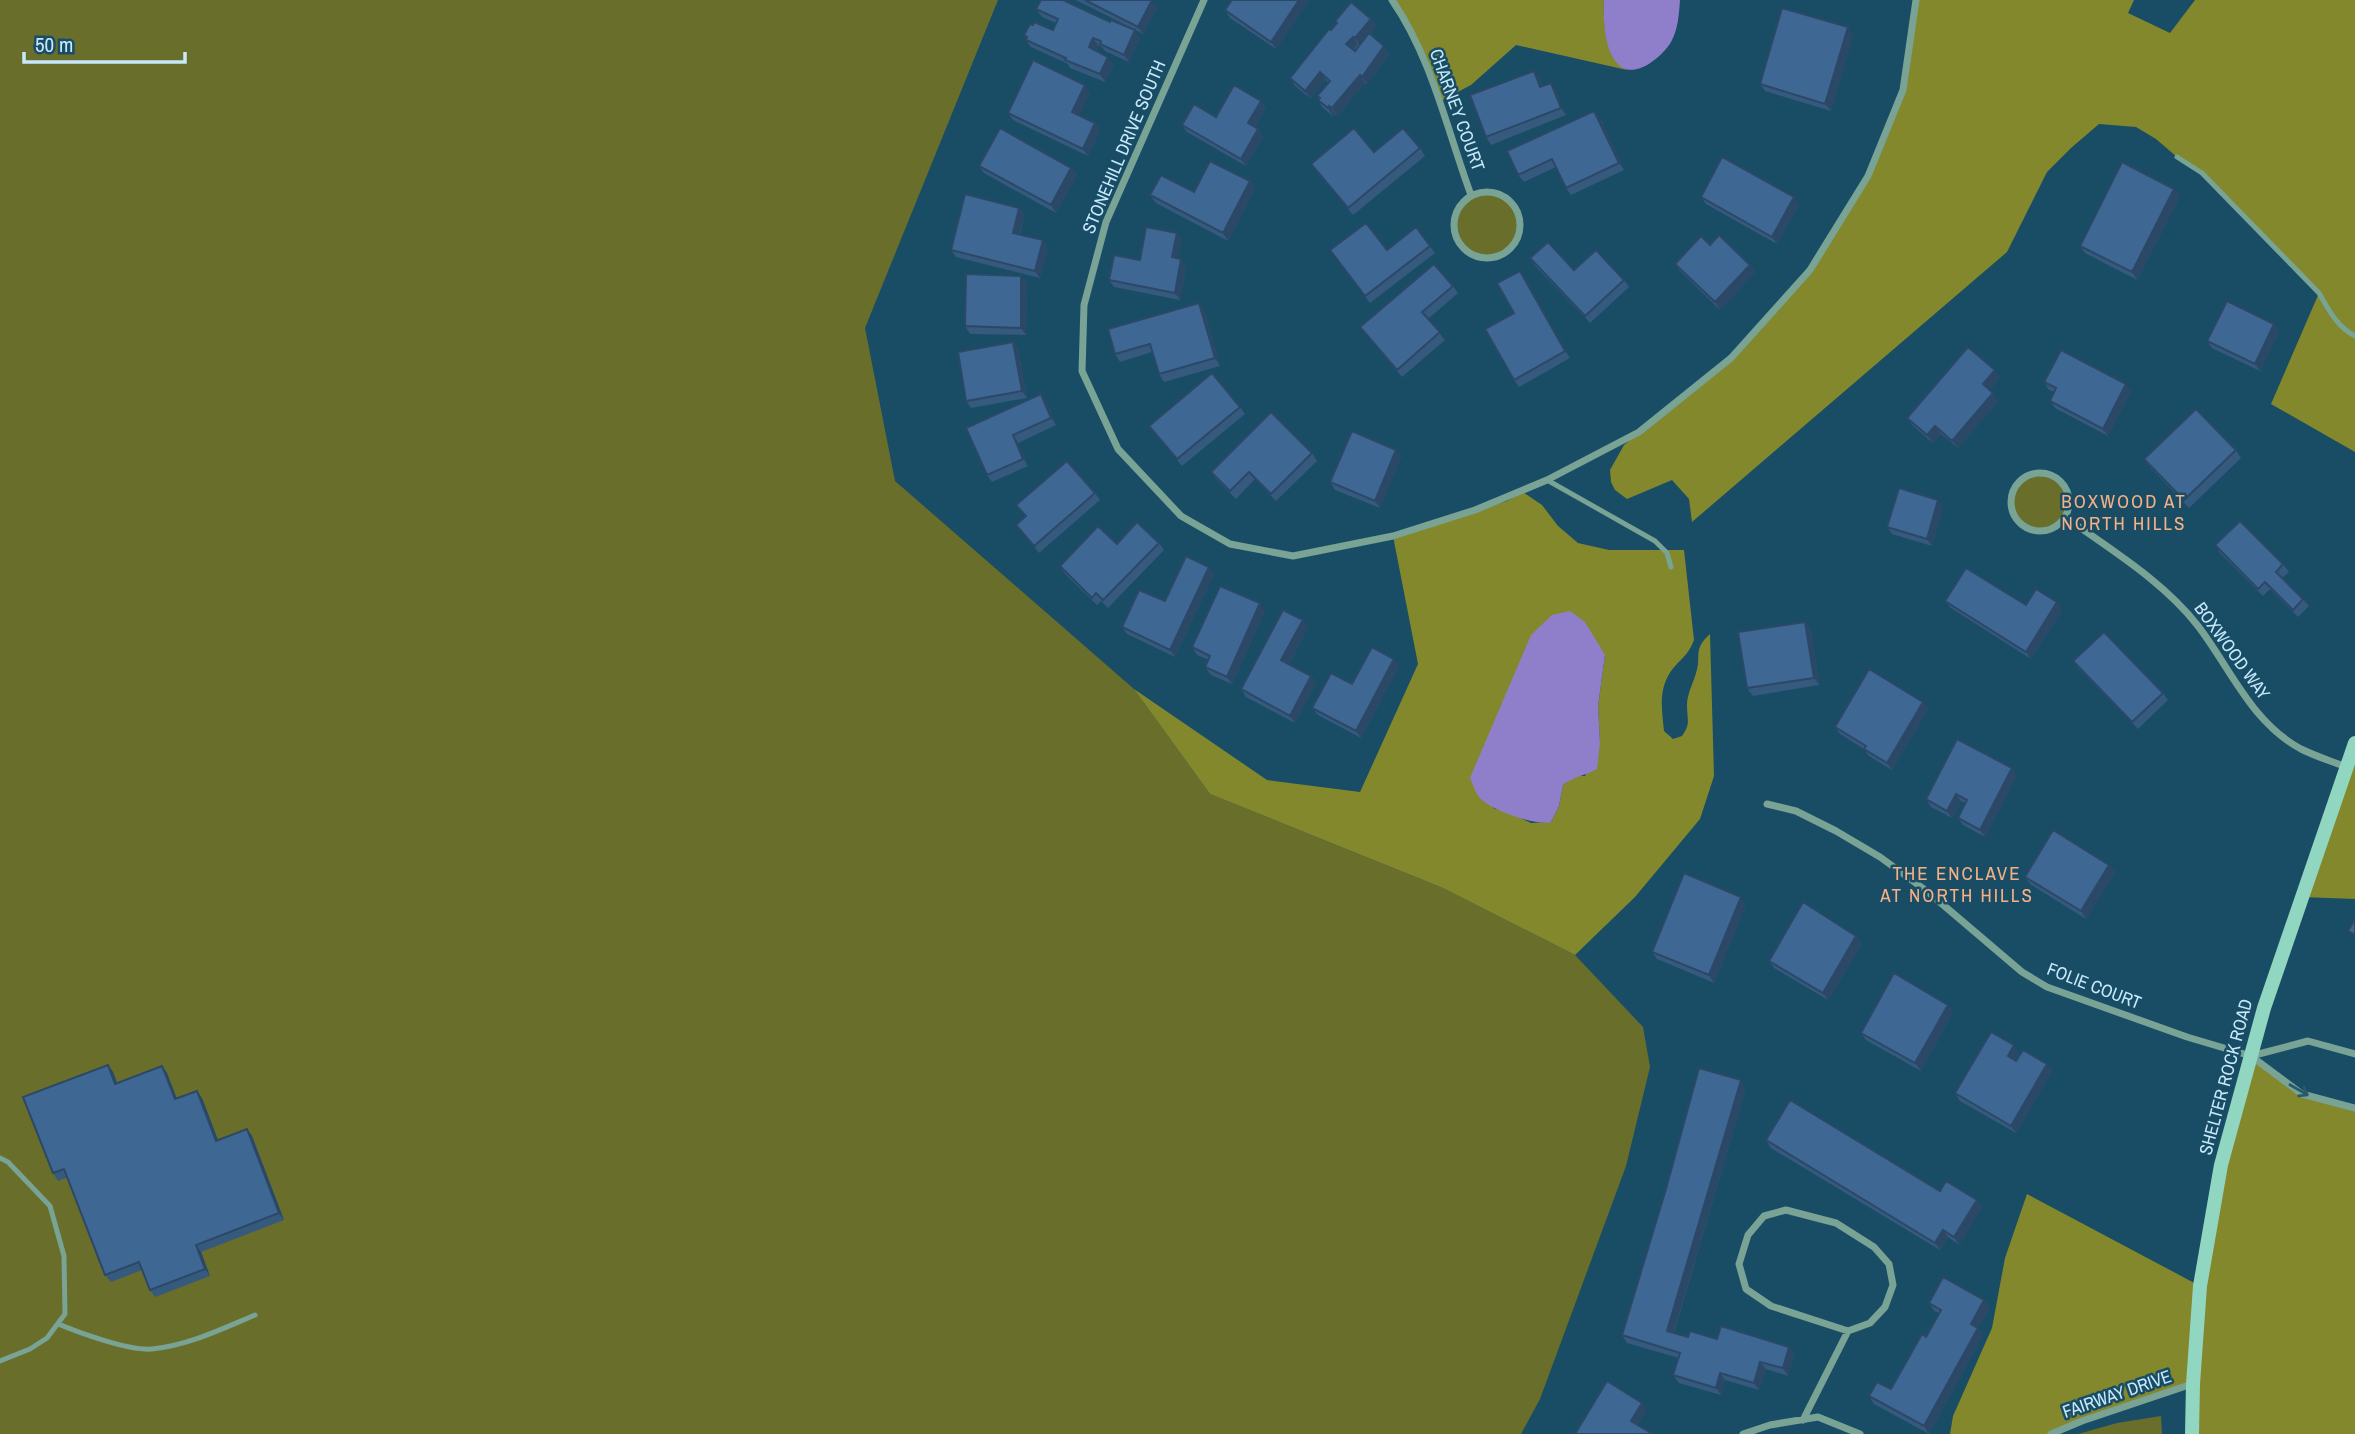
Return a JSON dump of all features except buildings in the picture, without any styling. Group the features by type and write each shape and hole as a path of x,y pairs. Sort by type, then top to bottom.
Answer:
{"main road":[{"name":"SHELTER ROCK ROAD","path":"2192,1434 2200,1286 2221,1165 2264,1008 2355,743"}],"street":[{"name":"STONEHILL DRIVE SOUTH","path":"1204,0 1106,222 1084,305 1082,371 1118,449 1181,516 1230,544 1293,556 1393,536 1475,510 1547,480 1639,432 1731,358 1810,270 1868,176 1903,90 1916,0"},
{"name":"CHARNEY COURT","path":"1392,0 1430,72 1471,195"},
{"name":"CHARNEY COURT","path":"1481,191 1502,194 1517,208 1521,218 1518,239 1504,254 1481,258 1470,254 1461,246 1454,224 1456,213 1471,195 1481,191"},
{"path":"2038,473 2055,478 2062,483 2069,500 2065,517 2050,530 2030,529 2021,524 2012,507 2015,487 2029,475 2038,473"},
{"name":"BOXWOOD WAY","path":"2065,517 2164,590 2198,626 2241,692 2267,723 2300,748 2347,767"},
{"name":"FOLIE COURT","path":"1767,804 1796,811 1880,857 1928,892 2022,972 2047,987 2187,1037 2251,1056"},
{"path":"2251,1056 2308,1041 2355,1054"},
{"path":"2251,1056 2302,1094 2355,1108"},
{"path":"1803,1420 1847,1331 1870,1323 1885,1307 1893,1285 1889,1264 1874,1247 1836,1223 1786,1210 1764,1216 1748,1236 1739,1264 1746,1289 1771,1306 1847,1331"},
{"name":"FAIRWAY DRIVE","path":"2052,1434 2082,1421 2193,1384"},
{"path":"1743,1434 1818,1417 1860,1434"}],"lane":[{"path":"2177,157 2202,173 2319,293 2345,331 2355,336"},
{"path":"1547,480 1655,541 1667,553 1671,567"},
{"path":"0,1158 8,1162 50,1206 64,1256 65,1314 47,1338 30,1349 0,1361"},
{"path":"58,1324 94,1338 150,1349 206,1337 256,1315"}],"green space":[{"path":"0,0 998,0 865,328 895,481 1134,689 1210,794 1443,888 1575,955 1643,1027 1650,1067 1626,1166 1540,1399 1521,1434 0,1434"},
{"path":"1392,0 1604,0 1607,39 1614,57 1627,70 1516,45 1471,85 1439,102 1430,72"},
{"path":"1916,0 2134,0 2128,13 2170,33 2195,0 2355,0 2355,452 2271,404 2319,293 2202,173 2136,127 2099,124 2047,172 2007,252 1692,522 1689,499 1672,480 1627,499 1615,490 1610,470 1624,445 1731,358 1810,269 1868,176 1903,90"},
{"path":"1480,192 1494,192 1506,197 1515,206 1520,225 1518,238 1511,249 1494,258 1480,258 1468,253 1459,244 1454,232 1454,218 1459,206 1468,197"},
{"path":"2040,473 2051,475 2064,486 2069,502 2067,513 2056,526 2040,531 2029,529 2016,518 2011,502 2013,491 2024,478"},
{"path":"1523,492 1542,505 1558,526 1578,543 1609,550 1684,550 1694,640 1664,685 1664,731 1673,739 1682,736 1687,728 1687,701 1698,667 1699,649 1710,634 1714,776 1700,819 1635,897 1575,955 1443,888 1210,794 1134,689 1267,780 1360,792 1418,664 1393,536 1507,501","holes":["1605,655 1598,706 1600,742 1585,776 1575,776 1563,785 1559,806 1551,822 1531,823 1493,808"]},
{"path":"2355,743 2355,899 2302,897"},
{"path":"2251,1056 2302,1094 2355,1108 2355,1434 2192,1434 2193,1385 2051,1434 1950,1434 1953,1416 1992,1328 2005,1258 2027,1194 2200,1286"},
{"path":"2161,1416 2162,1434 2078,1434 2117,1423"}],"shaded area":[{"path":"1604,0 1680,0 1677,27 1671,42 1647,65 1639,69 1624,68 1617,63 1609,50 1604,24"},
{"path":"1570,611 1585,622 1605,655 1598,706 1600,742 1597,769 1563,785 1559,806 1551,822 1535,822 1514,816 1485,802 1477,794 1470,778 1531,635 1552,615"}],"district":[{"name":"BOXWOOD AT NORTH HILLS","path":"2124,512"},
{"name":"THE ENCLAVE AT NORTH HILLS","path":"1957,884"}]}
